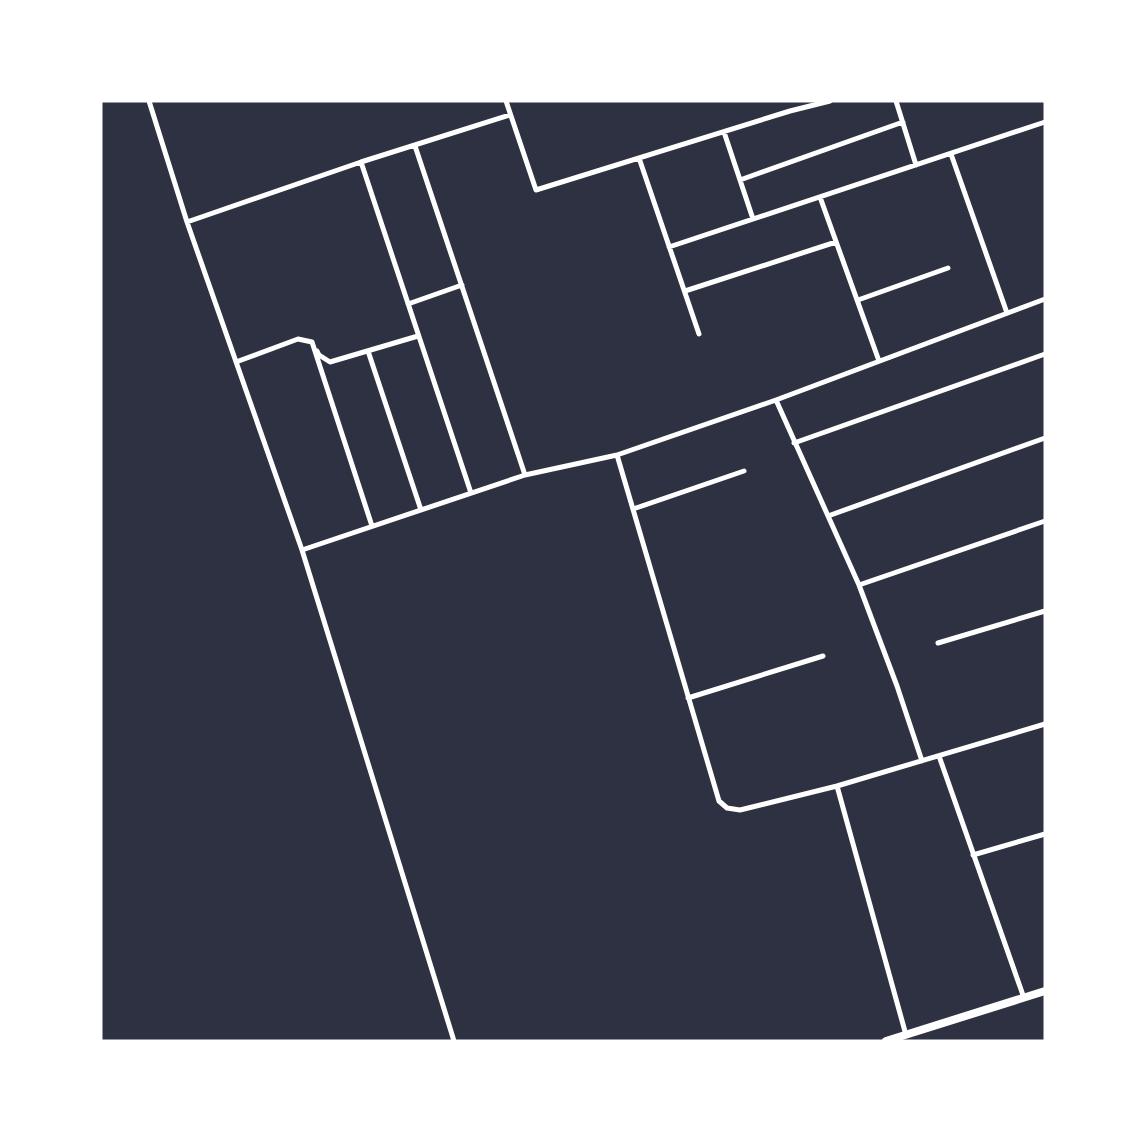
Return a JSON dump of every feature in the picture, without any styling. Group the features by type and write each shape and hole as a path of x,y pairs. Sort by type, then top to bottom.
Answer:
{"street":[{"path":"149,101 187,222 302,550 454,1041"},
{"path":"506,101 536,190 790,111 830,101"},
{"path":"896,101 916,165"},
{"path":"187,222 361,162 510,115"},
{"path":"740,180 902,122"},
{"path":"669,247 1045,122"},
{"path":"724,132 753,219"},
{"path":"415,146 525,475"},
{"path":"951,154 1007,313"},
{"path":"639,158 699,334"},
{"path":"361,162 471,493"},
{"path":"820,197 880,361"},
{"path":"685,291 836,242"},
{"path":"858,300 948,268"},
{"path":"408,304 462,286"},
{"path":"302,550 525,475 617,455 776,400 1045,299"},
{"path":"312,342 319,355 330,362 418,336"},
{"path":"236,362 298,340 312,342"},
{"path":"312,342 372,526"},
{"path":"368,351 422,510"},
{"path":"794,443 1045,354"},
{"path":"776,400 858,585 897,686 922,761"},
{"path":"828,516 1045,438"},
{"path":"617,455 719,801 727,808 740,810 836,786 1045,724"},
{"path":"633,509 744,471"},
{"path":"858,585 1045,522"},
{"path":"938,643 1045,611"},
{"path":"688,698 823,656"},
{"path":"939,756 1024,998"},
{"path":"836,786 906,1035"},
{"path":"973,855 1045,834"},
{"path":"886,1041 1045,991"}]}
